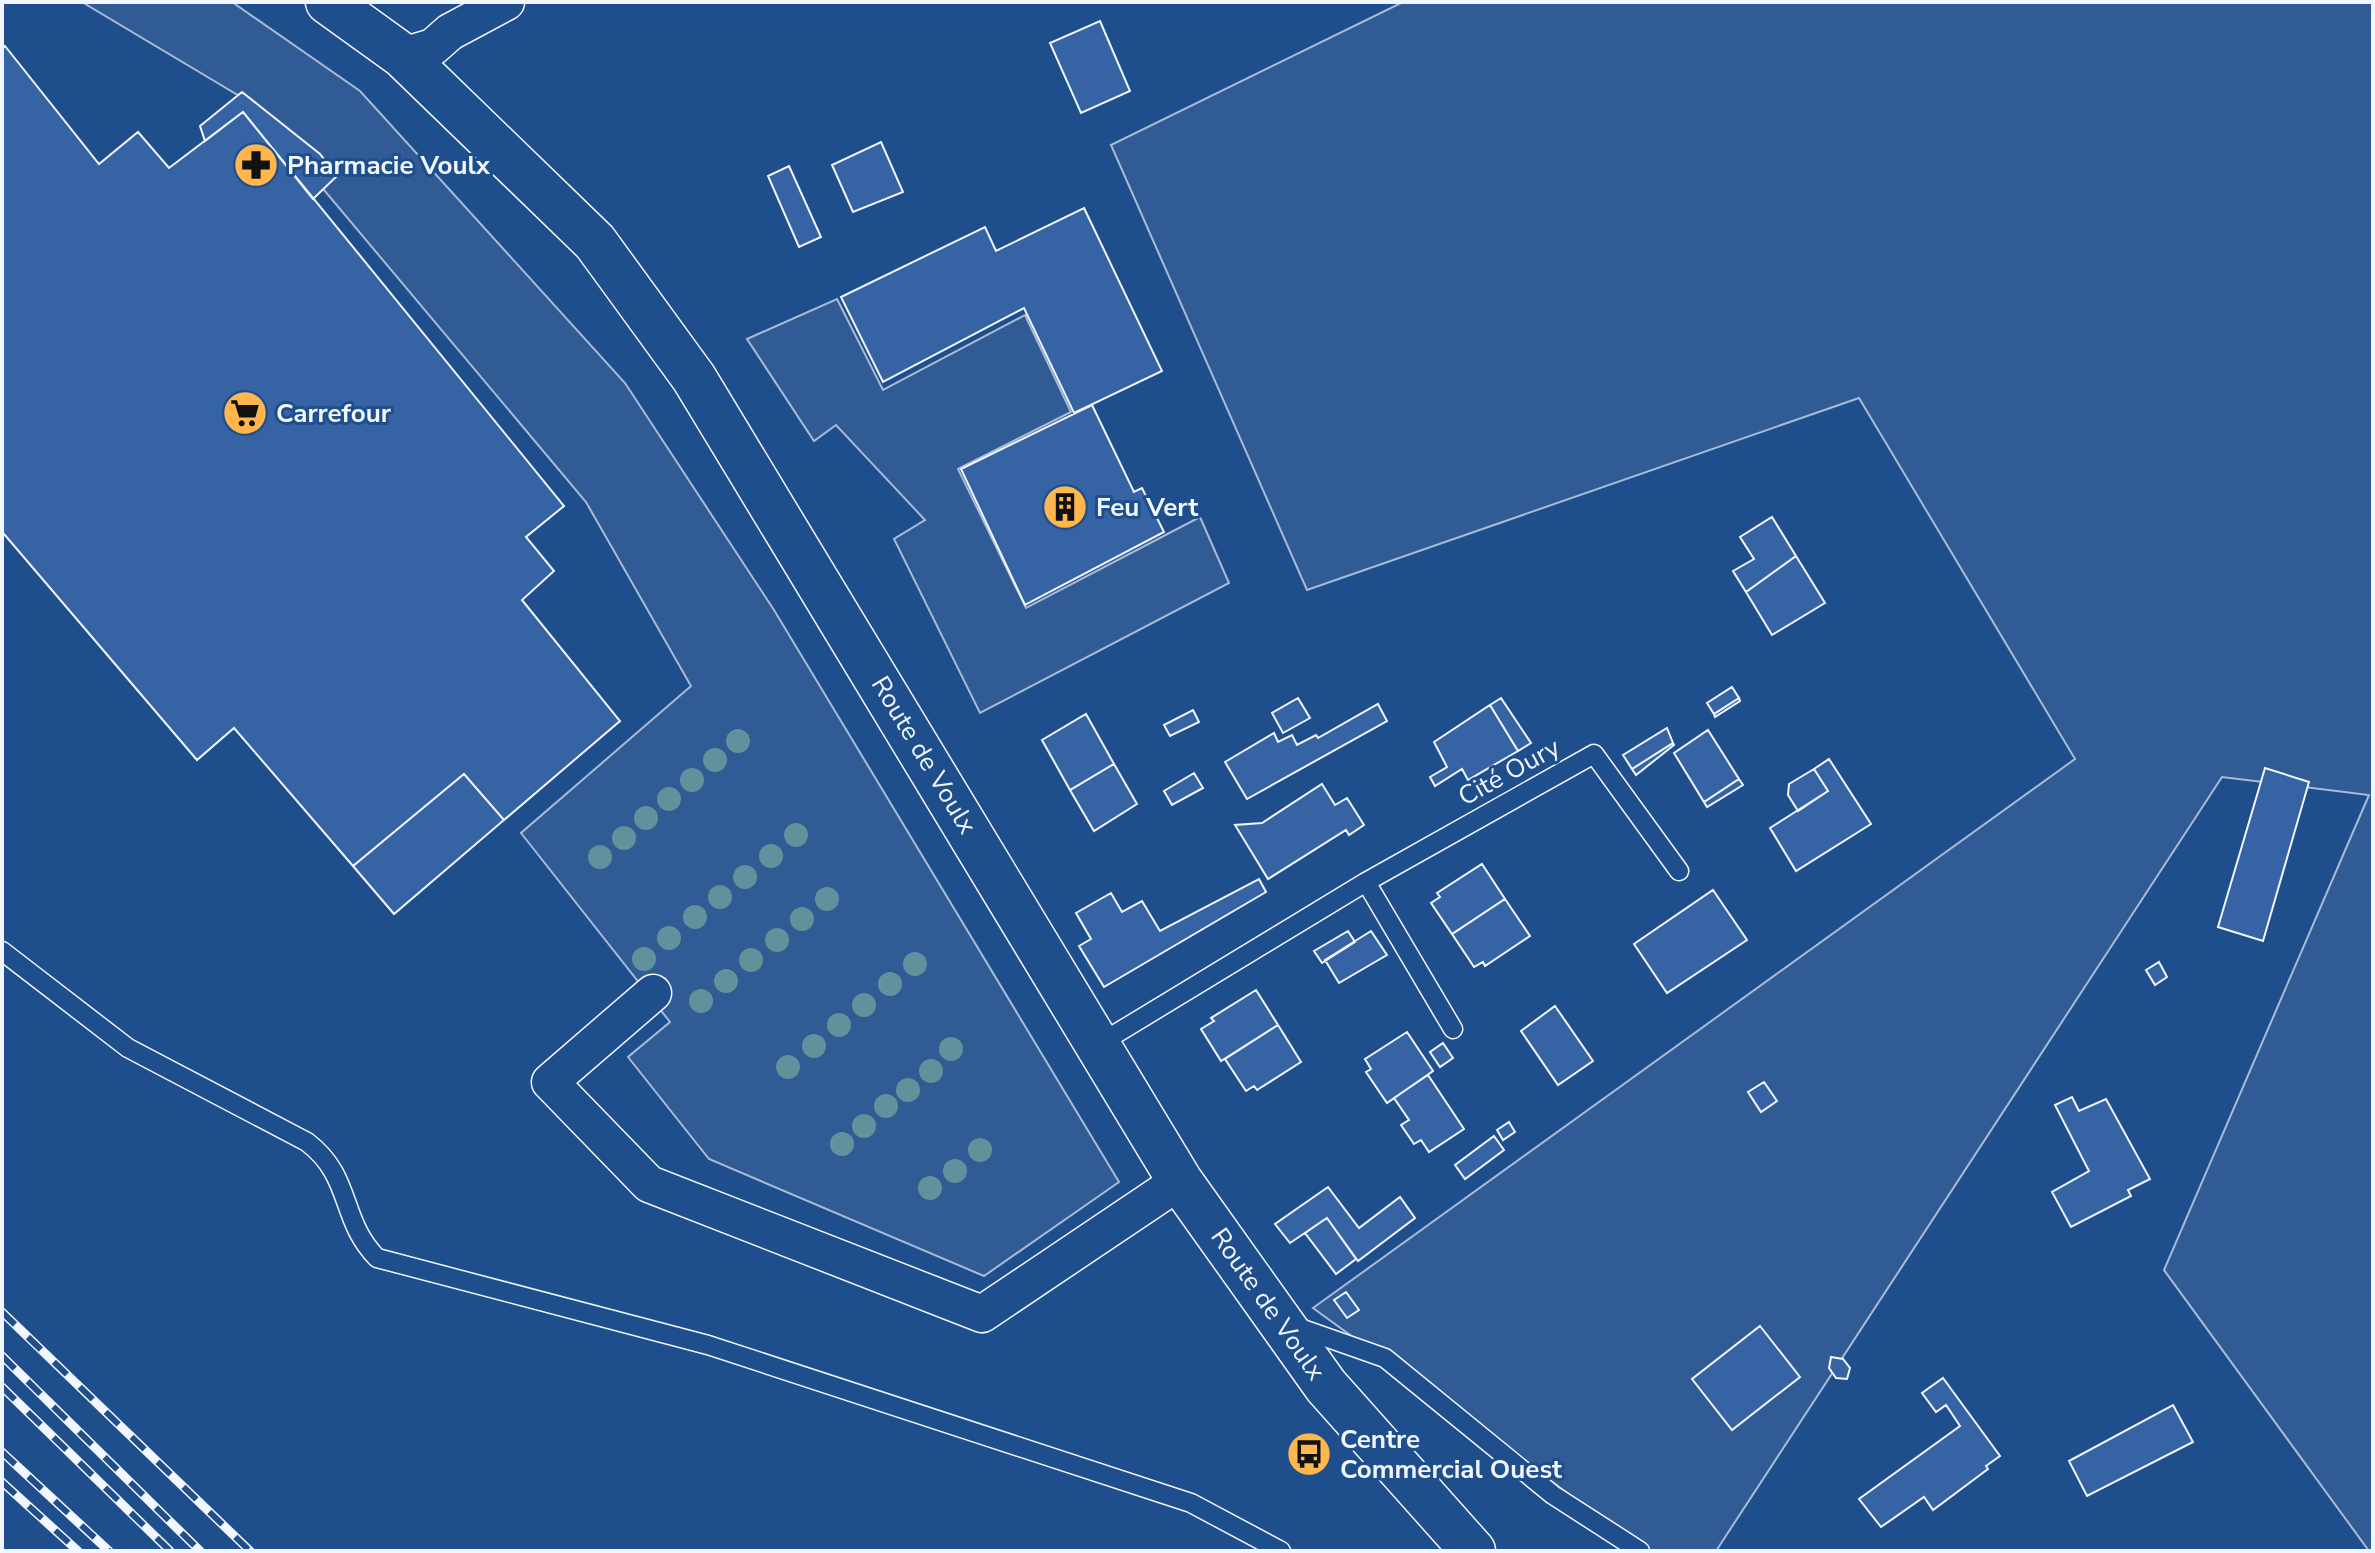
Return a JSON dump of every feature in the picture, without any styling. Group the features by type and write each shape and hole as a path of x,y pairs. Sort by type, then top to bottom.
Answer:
{"main road":[{"name":"Route de Voulx","path":"328,2 403,56 595,242 694,378 1180,1181 1326,1386 1473,1551"}],"street":[{"path":"403,56 433,47 450,32 506,2"},
{"path":"653,993 550,1082 649,1184 982,1314 1180,1181"}],"lane":[{"name":"Cité Oury","path":"1099,1044 1366,882 1594,754 1679,871"},
{"path":"1366,882 1453,1029"},
{"path":"2,951 128,1048 307,1142 324,1155 336,1172 363,1244 377,1258 708,1345 1191,1503 1281,1551"},
{"path":"1280,1321 1385,1358 1553,1495 1640,1551"}],"shaded area":[{"path":"82,2 232,2 360,91 625,383 774,610 1119,1182 984,1276 709,1159 628,1057 670,1022 521,833 691,686 586,502 251,103"},
{"path":"1403,2 2373,2 2373,1551 2369,1551 2164,1270 2369,795 2222,777 1716,1551 1647,1551 1313,1308 2075,759 1859,398 1307,590 1111,145"},
{"path":"837,299 883,390 1025,315 1071,412 958,469 1026,608 1200,517 1229,583 980,713 894,539 925,520 836,425 814,441 747,339"}],"building":[{"path":"1100,21 1130,91 1081,113 1050,43"},
{"name":"Carrefour","path":"5,46 99,164 138,132 169,168 243,112 564,506 526,537 554,571 522,600 620,721 504,820 464,774 353,866 234,728 197,760 4,534 2,536 2,49"},
{"path":"242,92 320,154 337,176 313,199 243,112 205,141 200,126"},
{"path":"881,142 903,192 853,212 832,165"},
{"path":"789,166 821,237 799,247 768,176"},
{"path":"1084,208 1162,371 1074,413 1024,308 883,382 841,297 985,227 996,251"},
{"name":"Feu Vert","path":"1092,405 1134,492 1142,488 1164,532 1025,605 961,469"},
{"path":"1772,517 1796,556 1746,592 1733,571 1754,559 1740,537"},
{"path":"1796,556 1825,603 1772,635 1746,592"},
{"path":"1732,687 1739,698 1714,714 1707,703"},
{"path":"1298,698 1310,718 1283,733 1272,713"},
{"path":"1501,698 1531,743 1518,751 1490,705"},
{"path":"1739,698 1740,701 1715,717 1714,714"},
{"path":"1378,704 1387,721 1247,799 1225,762 1274,733 1278,742 1292,735 1297,745 1316,735 1318,738"},
{"path":"1490,705 1518,751 1468,780 1462,769 1435,786 1430,777 1447,767 1434,742"},
{"path":"1193,710 1199,722 1170,736 1164,725"},
{"path":"1086,714 1114,764 1070,790 1042,740"},
{"path":"1667,728 1673,743 1632,769 1623,755"},
{"path":"1708,730 1739,779 1704,802 1674,753"},
{"path":"1674,745 1636,775 1632,769"},
{"path":"1829,759 1871,824 1796,871 1770,828 1828,791 1814,769"},
{"path":"1114,764 1137,804 1094,831 1070,790"},
{"path":"2265,768 2309,782 2263,941 2218,927"},
{"path":"1814,769 1828,791 1798,811 1788,795 1789,784"},
{"path":"1194,773 1203,788 1172,805 1164,791"},
{"path":"464,774 504,820 394,914 353,866"},
{"path":"1739,779 1743,785 1707,807 1704,802"},
{"path":"1322,784 1335,805 1347,798 1364,825 1349,835 1346,830 1268,879 1235,825 1262,823"},
{"path":"1482,864 1505,899 1452,934 1431,903 1440,897 1437,893"},
{"path":"1259,879 1266,892 1104,987 1079,946 1091,939 1076,913 1111,893 1122,912 1142,901 1160,931"},
{"path":"1713,890 1747,940 1667,993 1634,944"},
{"path":"1505,899 1530,936 1485,966 1483,962 1474,967 1452,934"},
{"path":"1348,931 1355,942 1322,963 1314,951"},
{"path":"1371,931 1387,955 1339,983 1325,960"},
{"path":"2159,962 2167,977 2155,985 2146,970"},
{"path":"1256,990 1278,1025 1221,1061 1201,1029 1214,1021 1211,1018"},
{"path":"1555,1006 1593,1061 1558,1085 1521,1031"},
{"path":"1278,1025 1301,1062 1257,1090 1254,1086 1246,1091 1225,1059"},
{"path":"1407,1032 1433,1071 1387,1103 1366,1072 1371,1069 1365,1059"},
{"path":"1443,1043 1453,1058 1440,1067 1430,1052"},
{"path":"1428,1075 1464,1129 1429,1152 1421,1140 1414,1144 1401,1125 1409,1120 1394,1098"},
{"path":"1764,1082 1777,1101 1761,1112 1748,1092"},
{"path":"2072,1097 2079,1111 2106,1099 2150,1179 2128,1190 2131,1196 2071,1227 2052,1192 2089,1171 2055,1105"},
{"path":"1509,1122 1515,1132 1503,1140 1497,1130"},
{"path":"1494,1136 1504,1150 1465,1179 1455,1165"},
{"path":"1328,1187 1359,1228 1400,1197 1415,1218 1358,1261 1327,1218 1290,1243 1275,1224"},
{"path":"1327,1218 1356,1259 1336,1274 1305,1233"},
{"path":"1346,1292 1359,1310 1347,1318 1334,1300"},
{"path":"1760,1326 1800,1377 1732,1430 1692,1379"},
{"path":"1831,1357 1843,1359 1850,1368 1847,1379 1836,1378 1829,1368"},
{"path":"1943,1378 2000,1456 1986,1466 1988,1469 1933,1510 1924,1497 1881,1527 1859,1499 1960,1426 1946,1405 1936,1412 1922,1393"},
{"path":"2173,1405 2193,1442 2087,1496 2069,1461"}],"railway":[{"path":"2,1312 250,1551"},
{"path":"2,1356 200,1551"},
{"path":"2,1387 170,1551"},
{"path":"2,1452 109,1551"},
{"path":"2,1482 78,1551"}],"place":[{"name":"Pharmacie Voulx","path":"256,165"},
{"name":"Carrefour","path":"245,413"},
{"name":"Feu Vert","path":"1065,507"},
{"name":"Centre Commercial Ouest","path":"1309,1454"}]}
